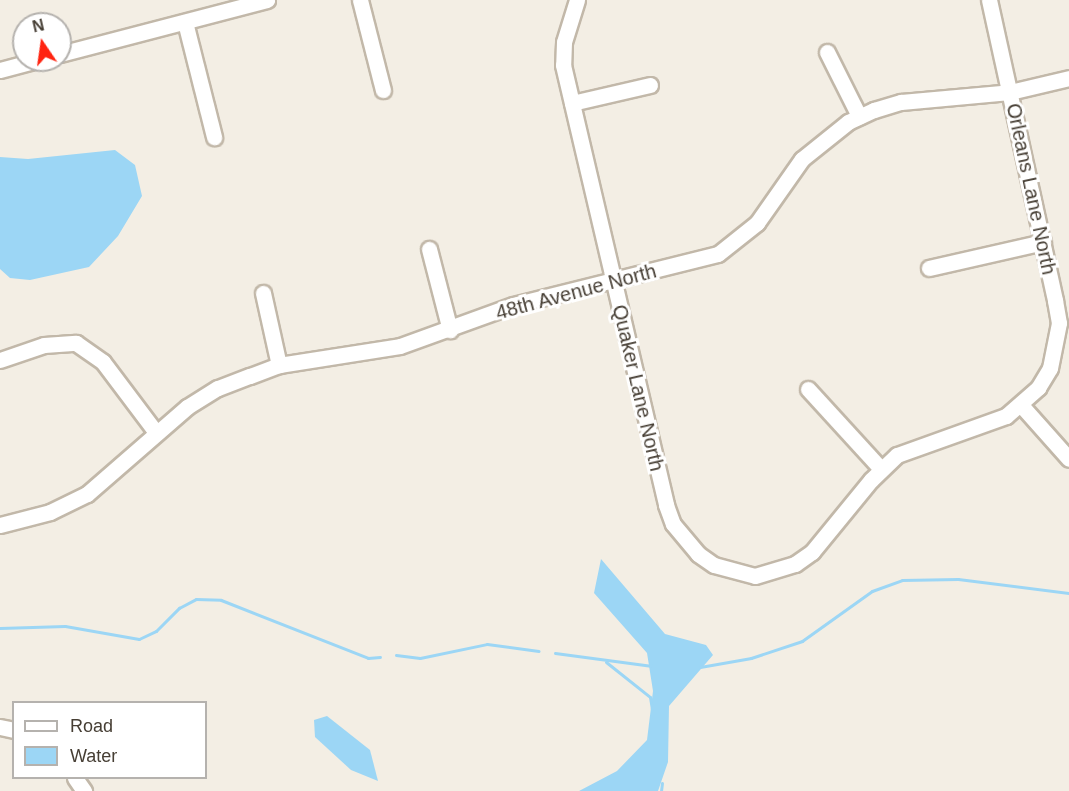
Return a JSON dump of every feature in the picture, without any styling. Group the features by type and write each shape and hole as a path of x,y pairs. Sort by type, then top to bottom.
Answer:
{"street":[{"path":"72,51 267,0"},
{"path":"360,0 383,90"},
{"name":"Quaker Lane North","path":"577,0 564,42 563,65 666,505 679,532 698,554 732,572 755,576 795,564 826,539 881,470"},
{"name":"Orleans Lane North","path":"989,0 1059,323 1050,368 1021,405"},
{"path":"185,22 214,137"},
{"path":"827,52 859,116"},
{"name":"48th Avenue North","path":"0,525 50,512 87,494 155,431 218,388 279,365 363,354 450,330 513,305 695,261 730,248 757,224 802,159 859,116 901,102 1010,92 1069,78"},
{"path":"572,103 650,85"},
{"path":"929,268 1043,242"},
{"path":"429,249 450,330"},
{"path":"263,293 279,365"},
{"path":"0,360 44,345 76,343 103,362 155,431"},
{"path":"808,389 881,470 897,455 920,444 991,423 1021,405 1069,459"}],"water":[{"path":"115,150 135,165 142,196 118,236 89,267 30,280 10,278 0,269 0,157 28,159"},
{"path":"601,559 665,634 706,645 713,655 669,706 668,762 658,791 579,791 617,771 647,740 653,691 647,653 594,593"},
{"path":"327,716 370,750 378,781 351,770 315,737 314,720"}],"waterway":[{"path":"700,667 751,658 802,641 872,591 902,580 958,579 1069,593"},
{"path":"0,628 65,626 139,639 156,631 179,608 196,599 221,600 368,658 380,657"},
{"path":"396,655 420,658 487,644 539,651"},
{"path":"555,653 652,666"},
{"path":"606,662 650,697 652,709"},
{"path":"661,791 662,783"}]}
